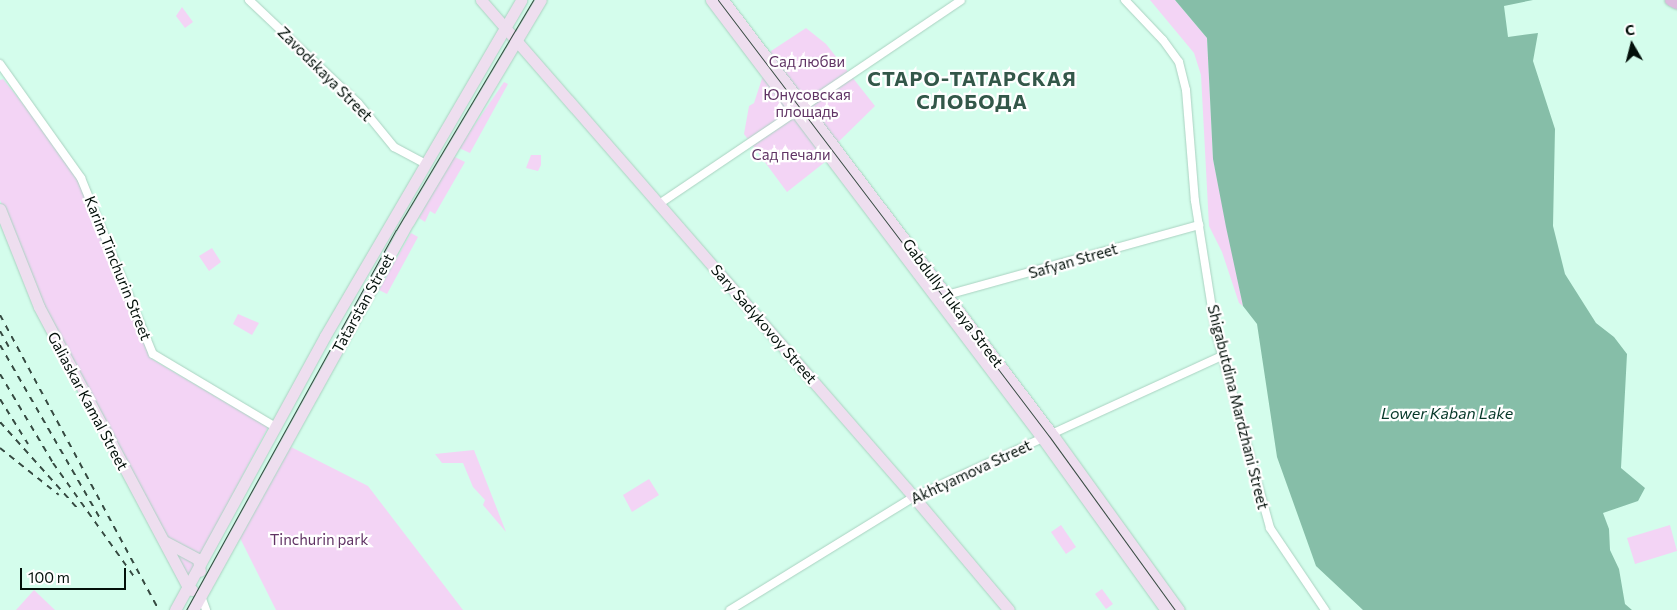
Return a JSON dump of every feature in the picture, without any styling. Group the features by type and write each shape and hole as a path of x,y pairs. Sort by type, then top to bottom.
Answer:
{"main road":[{"name":"Sary Sadykovoy Street","path":"482,0 1010,610"},
{"name":"Tatarstan Street","path":"175,610 277,428 325,336 424,163 521,0"},
{"name":"Tatarstan Street","path":"194,610 233,536 409,221 541,0"},
{"name":"Gabdully Tukaya Street","path":"711,0 799,109 1179,610"},
{"name":"Gabdully Tukaya Street","path":"723,0 799,109"},
{"path":"1671,0 1677,3"},
{"name":"Galiaskar Kamal Street","path":"0,209 39,308 188,587"},
{"path":"277,428 291,435"},
{"name":"Gabdully Tukaya Street","path":"1048,437 1166,610"},
{"path":"164,542 198,559 201,596"},
{"path":"188,587 201,596"}],"street":[{"name":"Zavodskaya Street","path":"249,0 358,103 394,147 424,163"},
{"path":"659,204 961,0"},
{"name":"Shigabutdina Mardzhani Street","path":"1126,0 1163,40 1179,62 1186,90 1199,225 1216,333 1222,356 1270,528 1325,610"},
{"name":"Karim Tinchurin Street","path":"0,64 81,178 153,354 277,428"},
{"name":"Safyan Street","path":"941,296 1199,225"},
{"name":"Akhtyamova Street","path":"730,610 914,497 1222,356"},
{"path":"201,596 206,610"}],"green space":[{"path":"1150,0 1175,0 1207,38 1213,159 1243,306 1239,303 1222,252 1209,226 1201,75 1194,53"},
{"path":"182,7 193,22 185,28 176,16"},
{"name":"Юнусовская площадь","path":"806,28 826,44 875,106 822,158 825,162 787,192 744,134 749,106 754,103 771,51"},
{"path":"3,79 72,165 150,358 268,427 188,579 41,307 0,200 0,80"},
{"path":"504,82 508,84 470,153 459,148"},
{"path":"531,155 541,155 541,165 538,171 526,168"},
{"path":"453,156 465,162 435,214 430,211 425,222 419,218"},
{"path":"411,233 418,237 387,294 379,290"},
{"path":"212,248 221,262 209,271 199,256"},
{"path":"238,314 259,323 252,335 233,324"},
{"name":"Tinchurin park","path":"291,447 368,486 463,610 276,610 240,538"},
{"path":"474,450 506,532 483,505 485,500 473,487 463,463 442,463 435,454"},
{"path":"649,479 659,495 632,512 623,495"},
{"path":"1061,525 1076,547 1066,554 1051,532"},
{"path":"1670,525 1677,551 1635,564 1627,538"},
{"path":"1102,589 1113,604 1106,609 1095,594"},
{"path":"34,590 55,610 16,610"}],"water":[{"name":"Lower Kaban Lake","path":"1175,0 1533,0 1504,6 1508,37 1538,33 1533,61 1555,129 1553,226 1565,274 1596,323 1614,337 1627,354 1621,468 1645,488 1638,501 1603,513 1609,529 1610,550 1619,569 1625,604 1632,610 1363,610 1316,566 1277,457 1257,324 1243,306 1226,227 1213,159 1207,38"}],"tram line":[{"path":"186,610 396,230 533,0"},
{"path":"718,0 1049,436 1175,610"}],"railway":[{"path":"0,315 159,610"},
{"path":"0,331 9,347"},
{"path":"0,345 100,518"},
{"path":"0,374 53,463 135,578"},
{"path":"0,399 28,444"},
{"path":"0,422 78,509"},
{"path":"0,448 59,495"}],"district":[{"name":"СТАРО-ТАТАРСКАЯ СЛОБОДА","path":"972,90"}],"park label":[{"name":"Сад любви","path":"807,62"},
{"name":"Сад печали","path":"791,155"}]}
